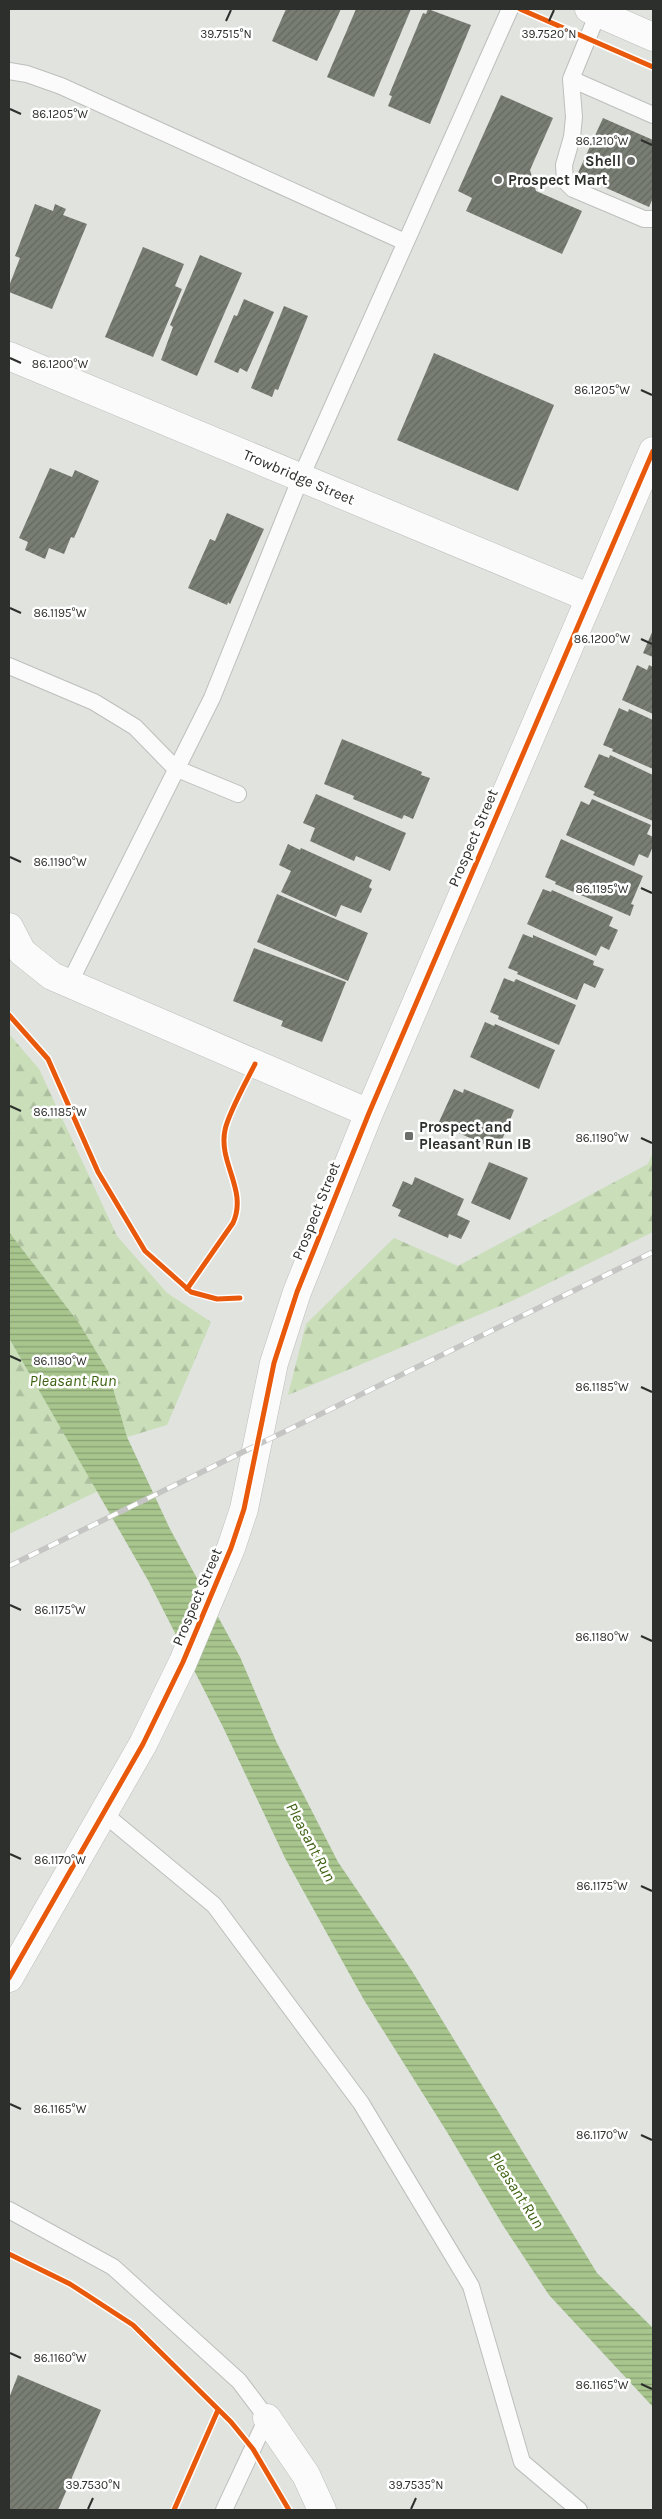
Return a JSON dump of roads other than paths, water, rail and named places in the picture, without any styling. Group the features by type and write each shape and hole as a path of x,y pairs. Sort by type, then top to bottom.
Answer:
{"main road":[{"path":"594,11 653,37"},
{"name":"Trowbridge Street","path":"9,356 590,598"},
{"name":"Prospect Street","path":"9,1978 143,1744 182,1662 231,1548 244,1509 274,1363 297,1292 369,1112 653,451"},
{"path":"9,927 22,952 52,976 369,1112"},
{"path":"267,2418 306,2475 322,2510"}],"lane":[{"path":"69,984 175,768 212,698 301,477 510,9"},
{"path":"594,11 572,79 574,117 572,137 564,165 565,180 574,189 644,219 653,219"},
{"path":"9,71 27,74 61,86 405,242"},
{"path":"572,79 653,115"},
{"path":"9,666 40,677 102,707 134,727 175,768 238,794"},
{"path":"103,1813 214,1905 362,2103 471,2286 522,2462 579,2510"},
{"path":"9,2210 113,2267 239,2381 267,2418 224,2510"}],"water":[{"name":"Pleasant Run","path":"9,1232 79,1323 108,1371 127,1437 170,1529 240,1657 276,1741 338,1862 412,1971 597,2273 653,2328 653,2407 549,2295 504,2227 364,2000 285,1858 223,1727 149,1582 9,1338"}],"railway":[{"path":"9,1566 653,1252"}],"place":[{"name":"Shell","path":"631,161"},
{"name":"Prospect Mart","path":"498,180"},
{"name":"Prospect and Pleasant Run IB","path":"409,1136"}]}
